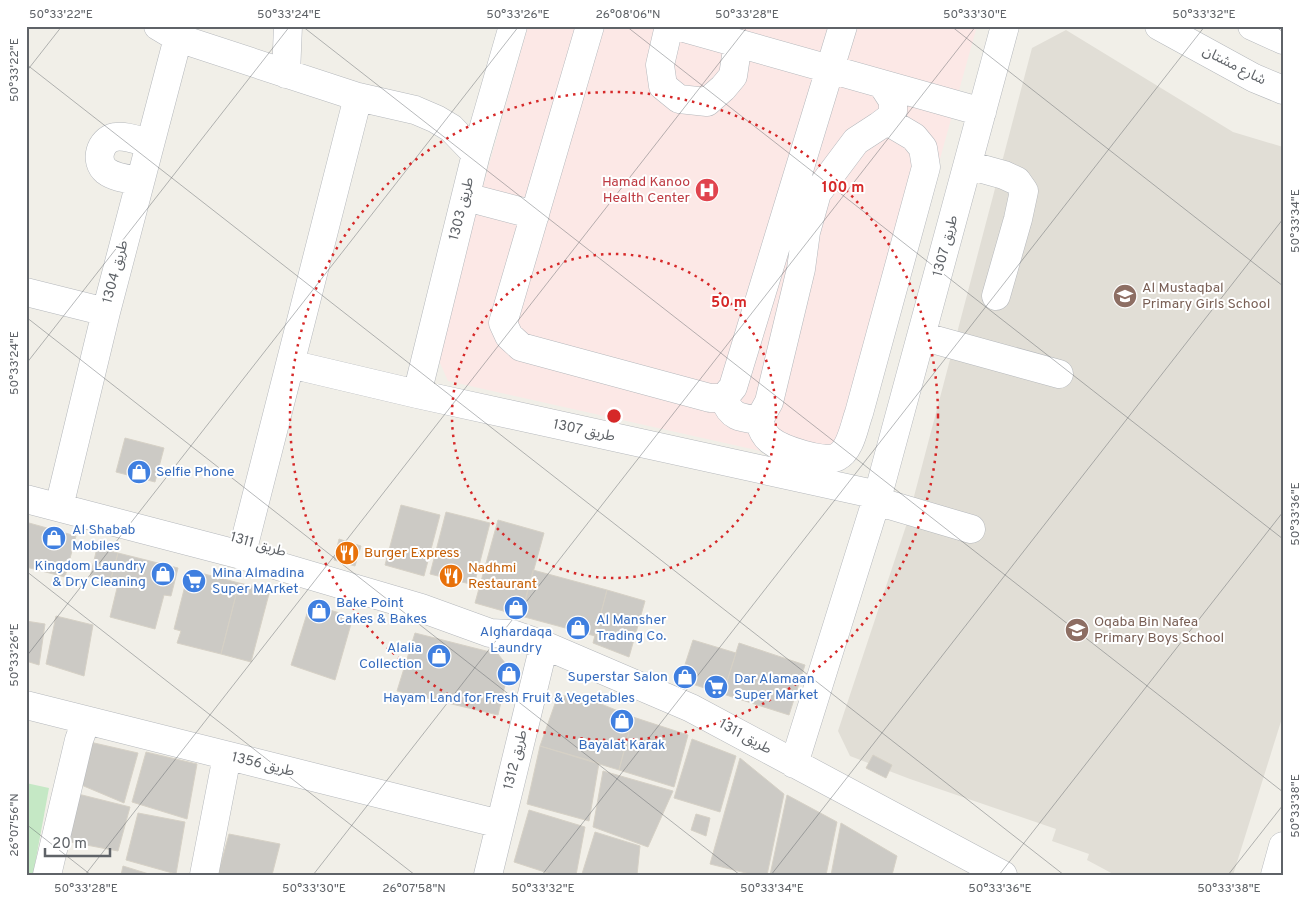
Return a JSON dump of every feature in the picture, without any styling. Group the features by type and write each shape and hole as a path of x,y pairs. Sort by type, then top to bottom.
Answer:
{"street":[{"path":"286,74 288,26"},
{"name":"طريق 1303","path":"417,394 476,154 513,26"},
{"path":"590,26 503,323 509,336 521,347 710,398 724,398"},
{"path":"669,26 660,65 663,86 679,99 707,102 723,88 733,76 738,43"},
{"path":"677,26 982,112"},
{"path":"724,398 733,387 843,26"},
{"name":"طريق 1307","path":"794,764 877,498 1005,26"},
{"name":"شارع مشتان","path":"1159,26 1254,78 1283,90"},
{"path":"1252,26 1283,40"},
{"name":"طريق 1304","path":"61,500 106,312 150,144 168,32 286,74 358,97 415,110 451,128 476,154"},
{"path":"882,84 893,101 893,110 887,121 856,141 817,193 806,232 801,269 769,402 759,420 762,430 769,440 782,448 825,459 836,458 846,450 859,412 926,167 923,148 914,137 887,121"},
{"path":"245,541 358,97"},
{"path":"140,181 107,172 100,162 101,148 110,139 117,137 150,144"},
{"path":"968,165 1011,178 1017,181 1024,190 1018,219 996,296"},
{"path":"466,197 534,215"},
{"path":"26,292 106,312"},
{"path":"921,336 1059,374"},
{"name":"طريق 1307","path":"290,364 877,498"},
{"path":"724,398 727,408 734,415 759,420"},
{"name":"طريق 1311","path":"26,483 61,500 421,608 490,633 512,634 544,645 692,708 794,764 967,866 1003,875"},
{"path":"877,498 972,529"},
{"name":"طريق 1311","path":"26,499 61,500 245,541 426,593 492,617 512,634"},
{"name":"طريق 1312","path":"488,875 544,645"},
{"name":"طريق 1356","path":"26,705 500,824"},
{"path":"47,875 79,740 86,721"},
{"path":"204,875 227,756"},
{"path":"1275,875 1283,846"}],"shaded area":[{"name":"Hamad Kanoo Health Center","path":"528,26 977,26 858,453 836,468 448,381 436,354"},
{"path":"1066,30 1233,132 1283,147 1283,715 1233,875 1115,875 1087,860 1089,854 1052,841 1056,829 910,779 850,756 838,731 907,523 1032,48"}],"green space":[{"path":"26,783 49,788 33,875 26,875"}],"building":[{"path":"125,438 164,448 155,482 116,472"},
{"path":"401,505 440,515 424,576 385,565"},
{"path":"446,512 490,523 474,585 430,574"},
{"path":"498,520 544,533 521,616 475,603"},
{"path":"29,523 76,536 65,577 26,567 26,531"},
{"name":"Burger Express","path":"339,539 361,546 355,566 334,560"},
{"path":"97,548 118,553 110,582 90,577"},
{"path":"118,553 178,568 171,596 164,595 155,629 110,617 118,584 110,582"},
{"path":"189,570 239,583 221,654 177,643 181,631 174,629"},
{"path":"533,570 607,590 595,636 521,616"},
{"path":"239,583 270,590 251,662 221,654"},
{"path":"607,590 645,601 629,657 593,643"},
{"path":"310,604 353,617 335,680 291,665"},
{"path":"56,616 93,625 84,676 46,664"},
{"path":"26,621 45,624 39,665 26,661"},
{"path":"415,633 498,654 509,668 498,715 397,691"},
{"path":"693,640 736,653 723,694 680,680"},
{"path":"739,643 805,665 789,715 723,694"},
{"path":"574,693 633,717 619,770 540,746 557,698"},
{"path":"633,717 688,735 674,787 619,770"},
{"path":"692,739 736,756 720,812 674,798"},
{"path":"81,740 138,753 124,803 79,784"},
{"path":"540,746 599,763 589,821 527,804"},
{"path":"146,752 197,764 187,819 132,802"},
{"path":"873,755 892,765 886,778 866,768"},
{"path":"740,758 784,794 767,875 754,875 710,864"},
{"path":"603,771 673,791 648,847 593,827"},
{"path":"78,794 130,807 118,851 65,841"},
{"path":"787,795 837,822 826,875 770,875"},
{"path":"529,810 585,827 576,875 554,875 514,862"},
{"path":"138,813 185,822 176,874 126,860"},
{"path":"696,814 710,818 706,836 691,830"},
{"path":"841,823 897,856 892,875 831,875"},
{"path":"595,832 640,846 637,875 582,874"},
{"path":"229,834 280,844 272,875 220,875 219,871"},
{"path":"123,866 152,875 121,875"}],"place":[{"name":"Hamad Kanoo Health Center","path":"707,190"},
{"name":"Al Mustaqbal Primary Girls School","path":"1125,296"},
{"name":"Selfie Phone","path":"139,472"},
{"name":"Al Shabab Mobiles","path":"54,538"},
{"name":"Burger Express","path":"347,553"},
{"name":"Kingdom Laundry & Dry Cleaning","path":"163,574"},
{"name":"Nadhmi Restaurant","path":"451,576"},
{"name":"Mina Almadina Super MArket","path":"194,581"},
{"name":"Alghardaqa Laundry","path":"516,608"},
{"name":"Bake Point Cakes & Bakes","path":"319,611"},
{"name":"Al Mansher Trading Co.","path":"578,628"},
{"name":"Oqaba Bin Nafea Primary Boys School","path":"1077,630"},
{"name":"Alalia Collection","path":"439,656"},
{"name":"Hayam Land for Fresh Fruit & Vegetables","path":"509,674"},
{"name":"Superstar Salon","path":"685,677"},
{"name":"Dar Alamaan Super Market","path":"716,687"},
{"name":"Bayalat Karak","path":"622,721"}]}
